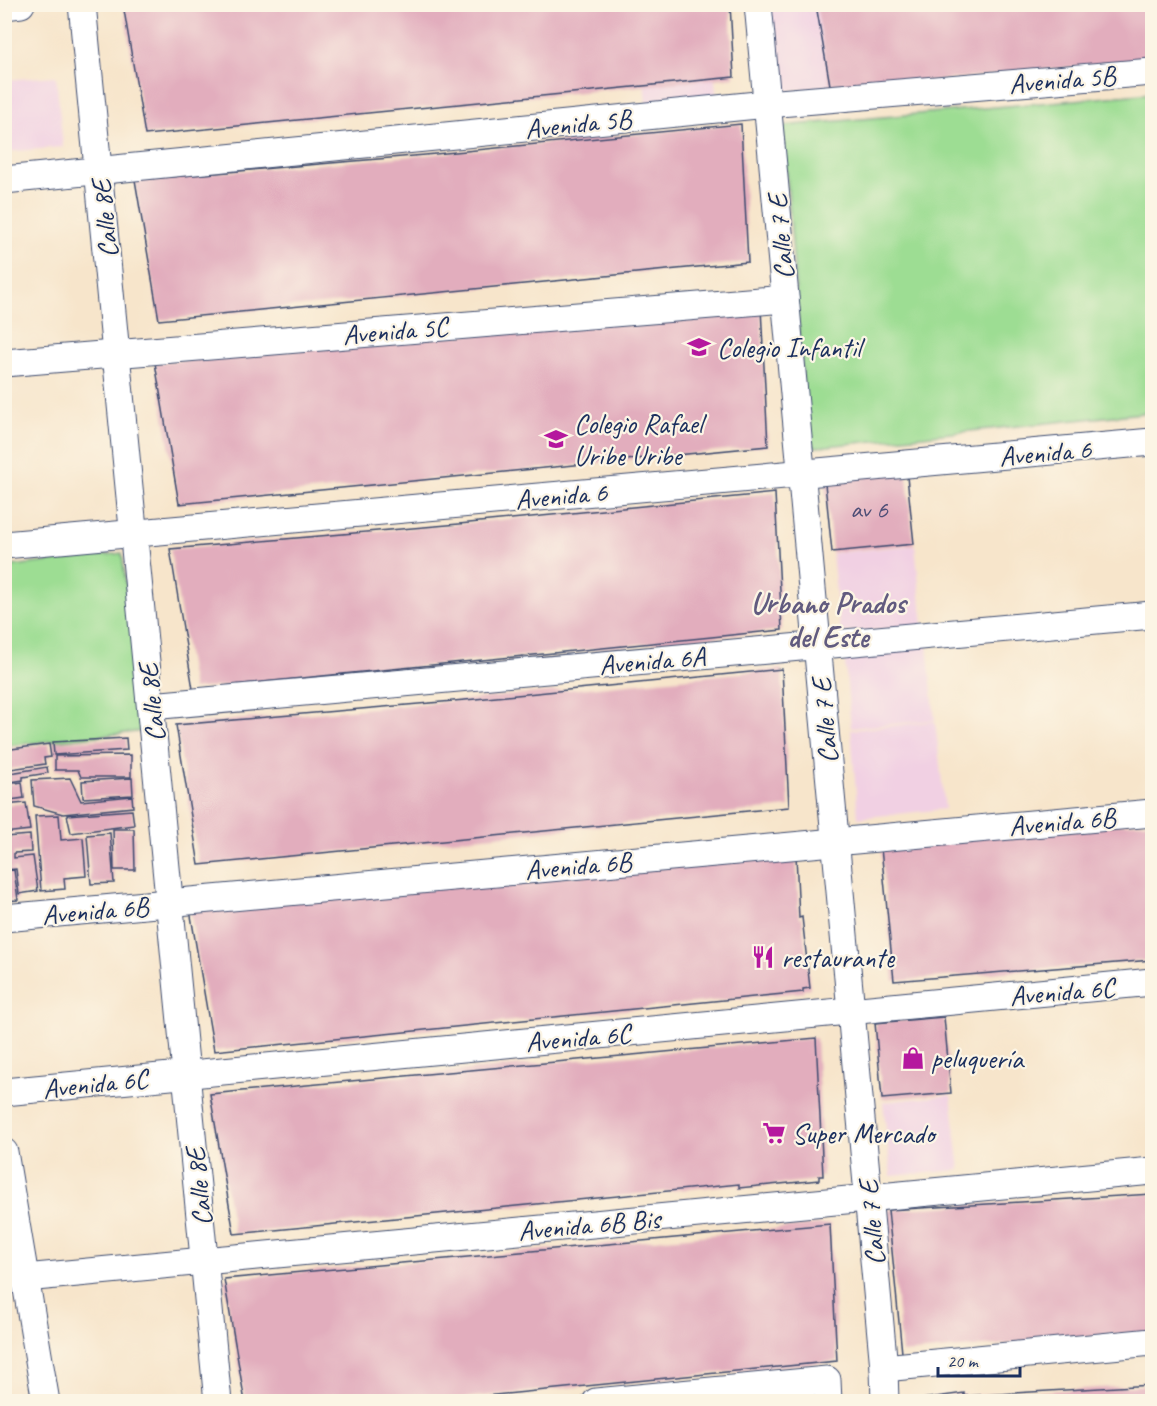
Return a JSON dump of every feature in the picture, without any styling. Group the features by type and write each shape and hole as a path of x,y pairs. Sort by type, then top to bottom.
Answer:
{"street":[{"path":"4,6 21,4"},
{"name":"Calle 8E","path":"82,4 218,1401"},
{"name":"Calle 7 E","path":"758,4 884,1368 885,1401"},
{"name":"Avenida 5B","path":"4,180 767,104 1152,72"},
{"name":"Avenida 5C","path":"4,363 785,299"},
{"name":"Avenida 6","path":"4,545 1152,442"},
{"name":"Avenida 6A","path":"151,706 1152,615"},
{"name":"Avenida 6B","path":"4,918 1152,813"},
{"name":"Avenida 6C","path":"4,1092 1152,982"},
{"path":"6,1168 46,1401"},
{"name":"Avenida 6B Bis","path":"26,1278 1152,1171"},
{"path":"884,1368 1152,1342"},
{"path":"596,1401 828,1391"}],"shaded area":[{"path":"639,5 707,5 717,101 646,107"},
{"path":"810,5 858,5 865,84 769,92 762,9"},
{"path":"56,76 63,147 5,152 5,80"},
{"path":"915,545 923,625 840,633 832,553"},
{"path":"927,644 935,720 851,728 844,653"},
{"path":"935,721 945,809 858,818 851,730"},
{"path":"951,1095 960,1170 891,1176 883,1102"}],"green space":[{"path":"1152,93 1152,412 808,448 783,126"},
{"path":"122,553 144,731 5,746 4,567"}],"building":[{"path":"123,4 730,4 734,77 145,135"},
{"path":"816,5 1152,5 1152,59 831,91"},
{"path":"741,124 748,262 159,320 135,180"},
{"path":"761,308 768,446 179,504 155,363"},
{"path":"906,467 914,544 832,552 824,474"},
{"path":"775,493 782,630 193,689 170,549"},
{"path":"782,669 789,807 199,865 176,725"},
{"path":"126,738 127,750 54,755 53,742"},
{"path":"49,744 51,757 44,758 45,764 4,770 4,750"},
{"path":"131,755 131,777 81,777 78,770 55,770 55,756"},
{"path":"47,767 48,773 4,783 4,774"},
{"path":"70,778 81,801 132,796 133,807 63,814 34,806 32,780"},
{"path":"132,778 133,795 83,798 82,781"},
{"path":"22,782 24,798 4,801 4,785"},
{"path":"26,803 30,830 4,833 4,805"},
{"path":"132,810 134,825 71,833 67,815"},
{"path":"59,815 61,840 83,838 86,876 64,878 65,889 41,891 35,816"},
{"path":"1152,822 1152,960 894,981 880,838"},
{"path":"113,829 134,829 135,870 114,870"},
{"path":"110,833 114,883 91,884 87,835"},
{"path":"30,835 31,852 14,853 14,858 33,856 38,891 19,894 16,869 4,870 4,837"},
{"path":"796,855 799,918 802,917 810,988 803,989 803,992 214,1051 190,910"},
{"path":"14,870 18,900 4,901 4,871"},
{"name":"peluquería","path":"944,1017 951,1093 882,1099 875,1023"},
{"path":"816,1038 823,1176 819,1176 819,1180 739,1188 739,1184 234,1234 210,1094"},
{"path":"1152,1194 1152,1332 902,1353 888,1210"},
{"path":"830,1224 837,1361 425,1402 245,1402 224,1279"},
{"path":"1152,1385 1152,1402 900,1402 964,1393 964,1396"}],"place":[{"name":"Colegio Infantil","path":"699,347"},
{"name":"Colegio Rafael Uribe Uribe","path":"556,439"},
{"name":"restaurante","path":"763,957"},
{"name":"peluquería","path":"913,1058"},
{"name":"Super Mercado","path":"774,1133"}],"district":[{"name":"Urbano Prados del Este","path":"828,620"}]}
